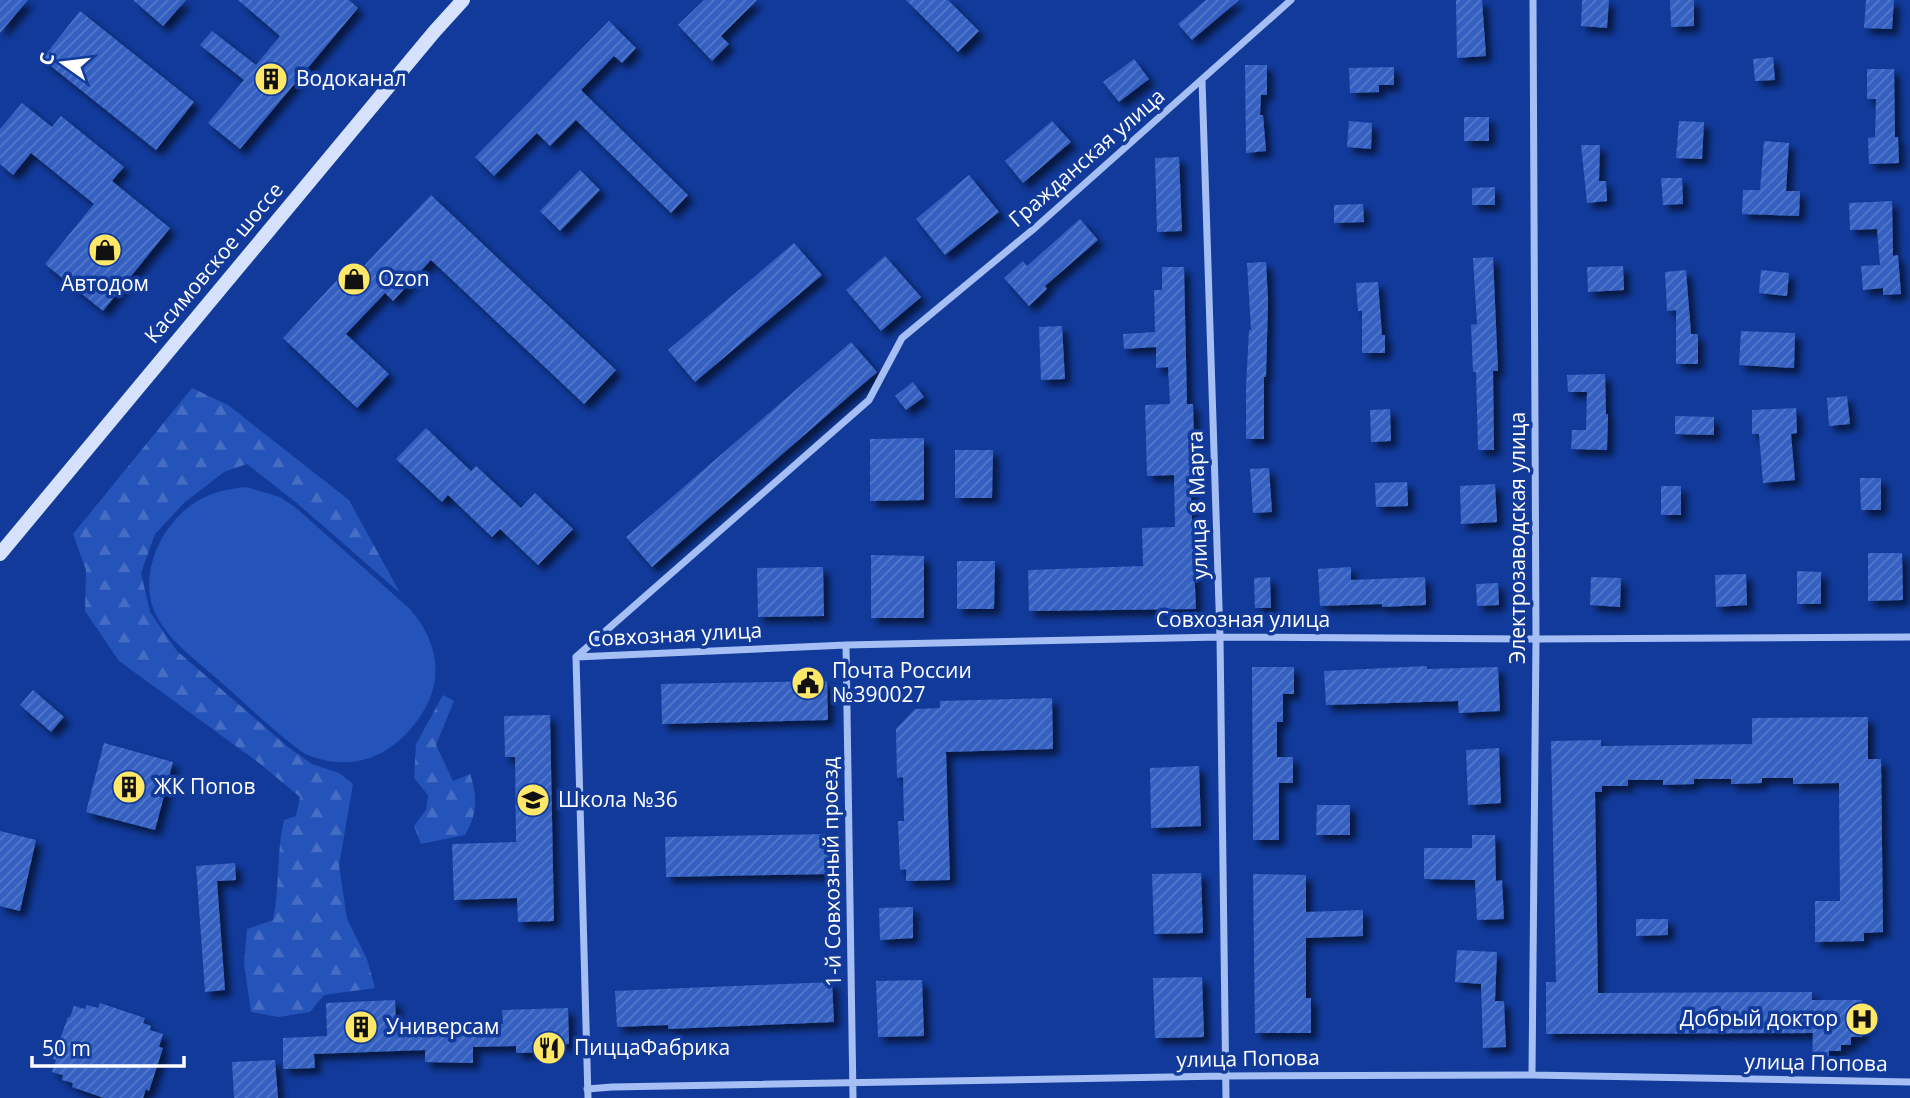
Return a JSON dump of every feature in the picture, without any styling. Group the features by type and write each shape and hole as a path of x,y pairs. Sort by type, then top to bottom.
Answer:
{"main road":[{"name":"Касимовское шоссе","path":"0,554 433,32 463,0"}],"street":[{"name":"Гражданская улица","path":"576,657 869,400 902,338 1036,227 1291,0"},
{"name":"Электрозаводская улица","path":"1532,1075 1536,639 1533,0"},
{"name":"улица 8 Марта","path":"1202,79 1220,637 1226,1098"},
{"name":"Совхозная улица","path":"576,657 846,645 1220,637 1910,637"},
{"name":"1-й Совхозный проезд","path":"846,645 853,1098"},
{"path":"576,657 588,1098"},
{"name":"улица Попова","path":"587,1089 1225,1076 1532,1075 1910,1082"}],"green space":[{"path":"192,388 228,405 349,500 400,593 298,504 247,464 224,472 185,502 155,534 141,573 150,612 177,651 288,747 312,764 339,773 353,784 339,865 347,919 367,959 375,988 324,995 310,1012 279,1017 251,1012 244,964 247,929 273,920 284,820 296,816 300,797 259,763 119,661 85,611 86,570 73,534"},
{"path":"246,487 280,497 295,507 410,609 430,640 436,671 428,703 407,733 372,757 360,761 333,762 305,754 186,652 169,635 156,615 150,594 150,573 155,552 165,533 181,513 200,499 221,491"},
{"path":"443,695 454,701 436,745 453,781 470,774 475,798 474,813 465,835 421,844 414,826 426,810 428,795 414,778 416,744"}],"building":[{"path":"0,0 28,0 0,33"},
{"path":"133,0 186,0 163,26"},
{"name":"Водоканал","path":"238,0 349,0 358,8 240,149 208,123 244,80 200,45 212,31 256,65 280,36"},
{"path":"704,0 757,0 721,36 729,44 712,61 678,25"},
{"path":"906,0 948,0 979,31 958,52"},
{"path":"1206,0 1239,0 1192,40 1178,24"},
{"path":"1456,0 1482,0 1486,56 1457,58"},
{"path":"1582,0 1609,0 1607,28 1581,26"},
{"path":"1670,0 1694,0 1694,26 1671,27"},
{"path":"1866,0 1894,0 1892,29 1864,28"},
{"path":"80,11 194,102 156,150 42,59"},
{"path":"609,21 636,48 622,63 614,56 581,90 688,195 671,213 576,120 550,146 537,133 494,176 475,157"},
{"path":"1773,57 1775,80 1755,81 1753,59"},
{"path":"1134,59 1149,79 1119,102 1103,82"},
{"path":"1245,65 1267,65 1267,95 1261,95 1260,115 1263,115 1266,151 1246,153"},
{"path":"1394,67 1394,85 1379,85 1379,92 1350,93 1349,68"},
{"path":"1867,69 1894,69 1895,137 1898,137 1899,163 1869,164 1868,138 1875,137 1876,99 1867,99"},
{"path":"22,103 52,127 61,116 124,167 112,181 170,228 103,311 45,264 94,204 31,153 13,175 0,164 0,129"},
{"path":"1464,117 1489,117 1489,141 1464,141"},
{"path":"1052,121 1071,142 1023,183 1005,161"},
{"path":"1349,121 1372,123 1371,149 1347,147"},
{"path":"1679,121 1704,122 1702,159 1676,158"},
{"path":"1764,141 1789,143 1786,191 1800,191 1799,216 1742,214 1743,190 1760,190"},
{"path":"1581,145 1600,145 1599,181 1606,181 1607,201 1587,203"},
{"path":"1179,157 1182,231 1157,232 1155,158"},
{"path":"580,170 600,190 560,231 540,211"},
{"path":"969,175 999,212 945,255 916,219"},
{"path":"1661,178 1682,178 1683,204 1663,205"},
{"path":"1495,187 1495,205 1472,205 1472,188"},
{"path":"431,195 616,370 584,404 431,260 393,301 385,293 346,334 389,374 357,408 283,338 353,263 360,270"},
{"path":"1892,201 1893,256 1898,255 1901,294 1883,295 1883,288 1863,290 1861,266 1880,265 1877,229 1850,230 1849,203"},
{"path":"1363,204 1364,222 1334,223 1334,205"},
{"path":"1080,219 1098,240 1045,286 1047,289 1029,306 1004,278 1023,261 1027,266"},
{"path":"794,243 822,275 695,382 668,350"},
{"path":"885,256 921,297 881,331 846,290"},
{"path":"1493,257 1498,371 1493,371 1494,450 1478,450 1476,372 1473,372 1471,325 1477,324 1473,258"},
{"path":"1266,262 1268,301 1264,439 1246,439 1246,387 1251,330 1247,263"},
{"path":"1623,266 1624,290 1588,292 1587,267"},
{"path":"1162,267 1184,267 1187,404 1193,404 1195,475 1190,475 1196,609 1029,611 1028,570 1143,566 1142,528 1175,527 1174,475 1147,476 1145,405 1170,404 1168,367 1156,368 1156,347 1124,349 1123,334 1155,332 1154,290 1162,290"},
{"path":"1686,270 1691,334 1698,334 1698,364 1676,364 1676,310 1667,311 1665,272"},
{"path":"1761,270 1789,273 1787,296 1759,293"},
{"path":"1378,282 1385,353 1362,353 1362,311 1358,311 1356,283"},
{"path":"1062,326 1065,379 1041,380 1039,327"},
{"path":"1741,331 1795,333 1794,368 1739,365"},
{"path":"851,342 877,372 652,567 626,537"},
{"path":"1605,374 1607,450 1571,449 1572,430 1586,430 1587,392 1568,392 1567,375"},
{"path":"913,382 924,397 906,410 895,396"},
{"path":"1847,396 1850,424 1829,426 1827,398"},
{"path":"1796,408 1797,433 1791,434 1795,480 1763,483 1759,434 1752,434 1752,410"},
{"path":"1390,409 1391,441 1371,442 1370,410"},
{"path":"1675,416 1714,417 1714,435 1675,434"},
{"path":"426,428 471,471 476,466 521,508 535,493 573,529 538,565 500,529 492,537 448,495 442,502 396,459"},
{"path":"924,438 924,500 870,501 870,439"},
{"path":"955,450 993,450 992,498 955,498"},
{"path":"1269,468 1272,512 1253,513 1250,469"},
{"path":"1860,478 1881,478 1881,510 1861,510"},
{"path":"1407,482 1408,506 1376,507 1375,483"},
{"path":"1495,484 1497,522 1461,524 1460,486"},
{"path":"1661,486 1681,486 1681,515 1661,515"},
{"path":"1868,553 1902,553 1903,600 1868,601"},
{"path":"871,555 924,556 924,618 871,618"},
{"path":"957,561 995,561 994,609 957,609"},
{"path":"823,567 824,616 758,617 757,568"},
{"path":"1351,567 1351,580 1425,577 1426,605 1320,606 1318,569"},
{"path":"1797,571 1821,572 1821,604 1797,604"},
{"path":"1746,574 1747,605 1716,607 1715,575"},
{"path":"1270,577 1271,608 1255,608 1254,578"},
{"path":"1591,577 1621,578 1620,607 1590,605"},
{"path":"1498,583 1499,605 1477,606 1476,584"},
{"path":"1427,666 1427,669 1498,667 1500,711 1459,713 1458,701 1326,705 1324,671"},
{"path":"1252,667 1294,667 1294,694 1283,694 1283,722 1277,722 1277,757 1293,757 1293,783 1279,783 1279,840 1253,840"},
{"path":"827,681 828,720 662,724 661,684"},
{"path":"33,690 64,717 51,732 20,705"},
{"path":"1052,698 1053,749 946,752 950,880 906,881 906,869 900,870 898,821 904,821 903,777 897,778 896,729 915,709 940,708 940,701"},
{"name":"Школа №36","path":"550,715 554,921 518,922 517,898 454,900 452,844 516,842 515,757 505,757 504,716"},
{"path":"1868,717 1868,759 1881,759 1883,932 1864,933 1864,941 1815,942 1815,901 1840,901 1839,783 1793,784 1793,778 1762,778 1762,783 1731,784 1731,779 1694,779 1694,784 1663,785 1663,780 1628,780 1628,786 1602,786 1602,792 1595,792 1598,993 1812,992 1812,1000 1862,1000 1862,1010 1869,1010 1869,1026 1862,1026 1862,1037 1851,1037 1851,1045 1841,1045 1841,1051 1829,1051 1829,1060 1812,1060 1813,1033 1546,1034 1546,982 1556,982 1551,741 1601,740 1601,746 1752,744 1752,718"},
{"name":"ЖК Попов","path":"104,743 173,762 155,830 86,812"},
{"path":"1499,748 1501,803 1468,805 1466,750"},
{"path":"1199,766 1201,826 1151,828 1150,768"},
{"path":"1317,805 1350,805 1350,835 1316,835"},
{"path":"0,831 36,840 20,911 0,906"},
{"path":"830,834 831,874 666,877 665,837"},
{"path":"1472,835 1495,835 1496,881 1502,880 1504,919 1477,920 1475,880 1424,879 1424,848 1472,848"},
{"path":"235,863 236,880 217,881 225,990 205,992 196,866"},
{"path":"1201,873 1203,933 1154,934 1152,874"},
{"path":"1253,874 1306,875 1306,912 1363,910 1363,936 1306,938 1306,998 1311,998 1311,1033 1255,1033"},
{"path":"913,907 913,938 880,940 879,908"},
{"path":"1636,919 1668,919 1668,935 1636,936"},
{"path":"1457,950 1497,952 1495,1001 1504,1001 1506,1047 1483,1048 1481,984 1455,982"},
{"path":"1202,977 1204,1037 1155,1038 1153,978"},
{"path":"922,980 924,1036 878,1037 876,981"},
{"path":"832,982 834,1022 668,1029 668,1025 617,1027 615,991"},
{"path":"395,1000 396,1024 503,1024 502,1010 568,1008 569,1044 554,1045 554,1052 516,1053 516,1046 473,1047 473,1063 425,1062 425,1050 314,1054 315,1068 283,1069 283,1038 327,1036 326,1003"},
{"path":"100,1003 145,1018 143,1023 151,1026 150,1030 163,1034 159,1047 163,1048 149,1091 146,1089 143,1098 104,1098 72,1087 73,1083 62,1080 63,1075 52,1072 56,1060 53,1059 74,1006 98,1008"},
{"path":"275,1060 278,1098 234,1098 232,1062"}],"place":[{"name":"Водоканал","path":"271,79"},
{"name":"Автодом","path":"105,250"},
{"name":"Ozon","path":"354,279"},
{"name":"Почта России №390027","path":"808,683"},
{"name":"ЖК Попов","path":"129,787"},
{"name":"Школа №36","path":"533,800"},
{"name":"Добрый доктор","path":"1862,1019"},
{"name":"Универсам","path":"361,1027"},
{"name":"ПиццаФабрика","path":"549,1048"}]}
